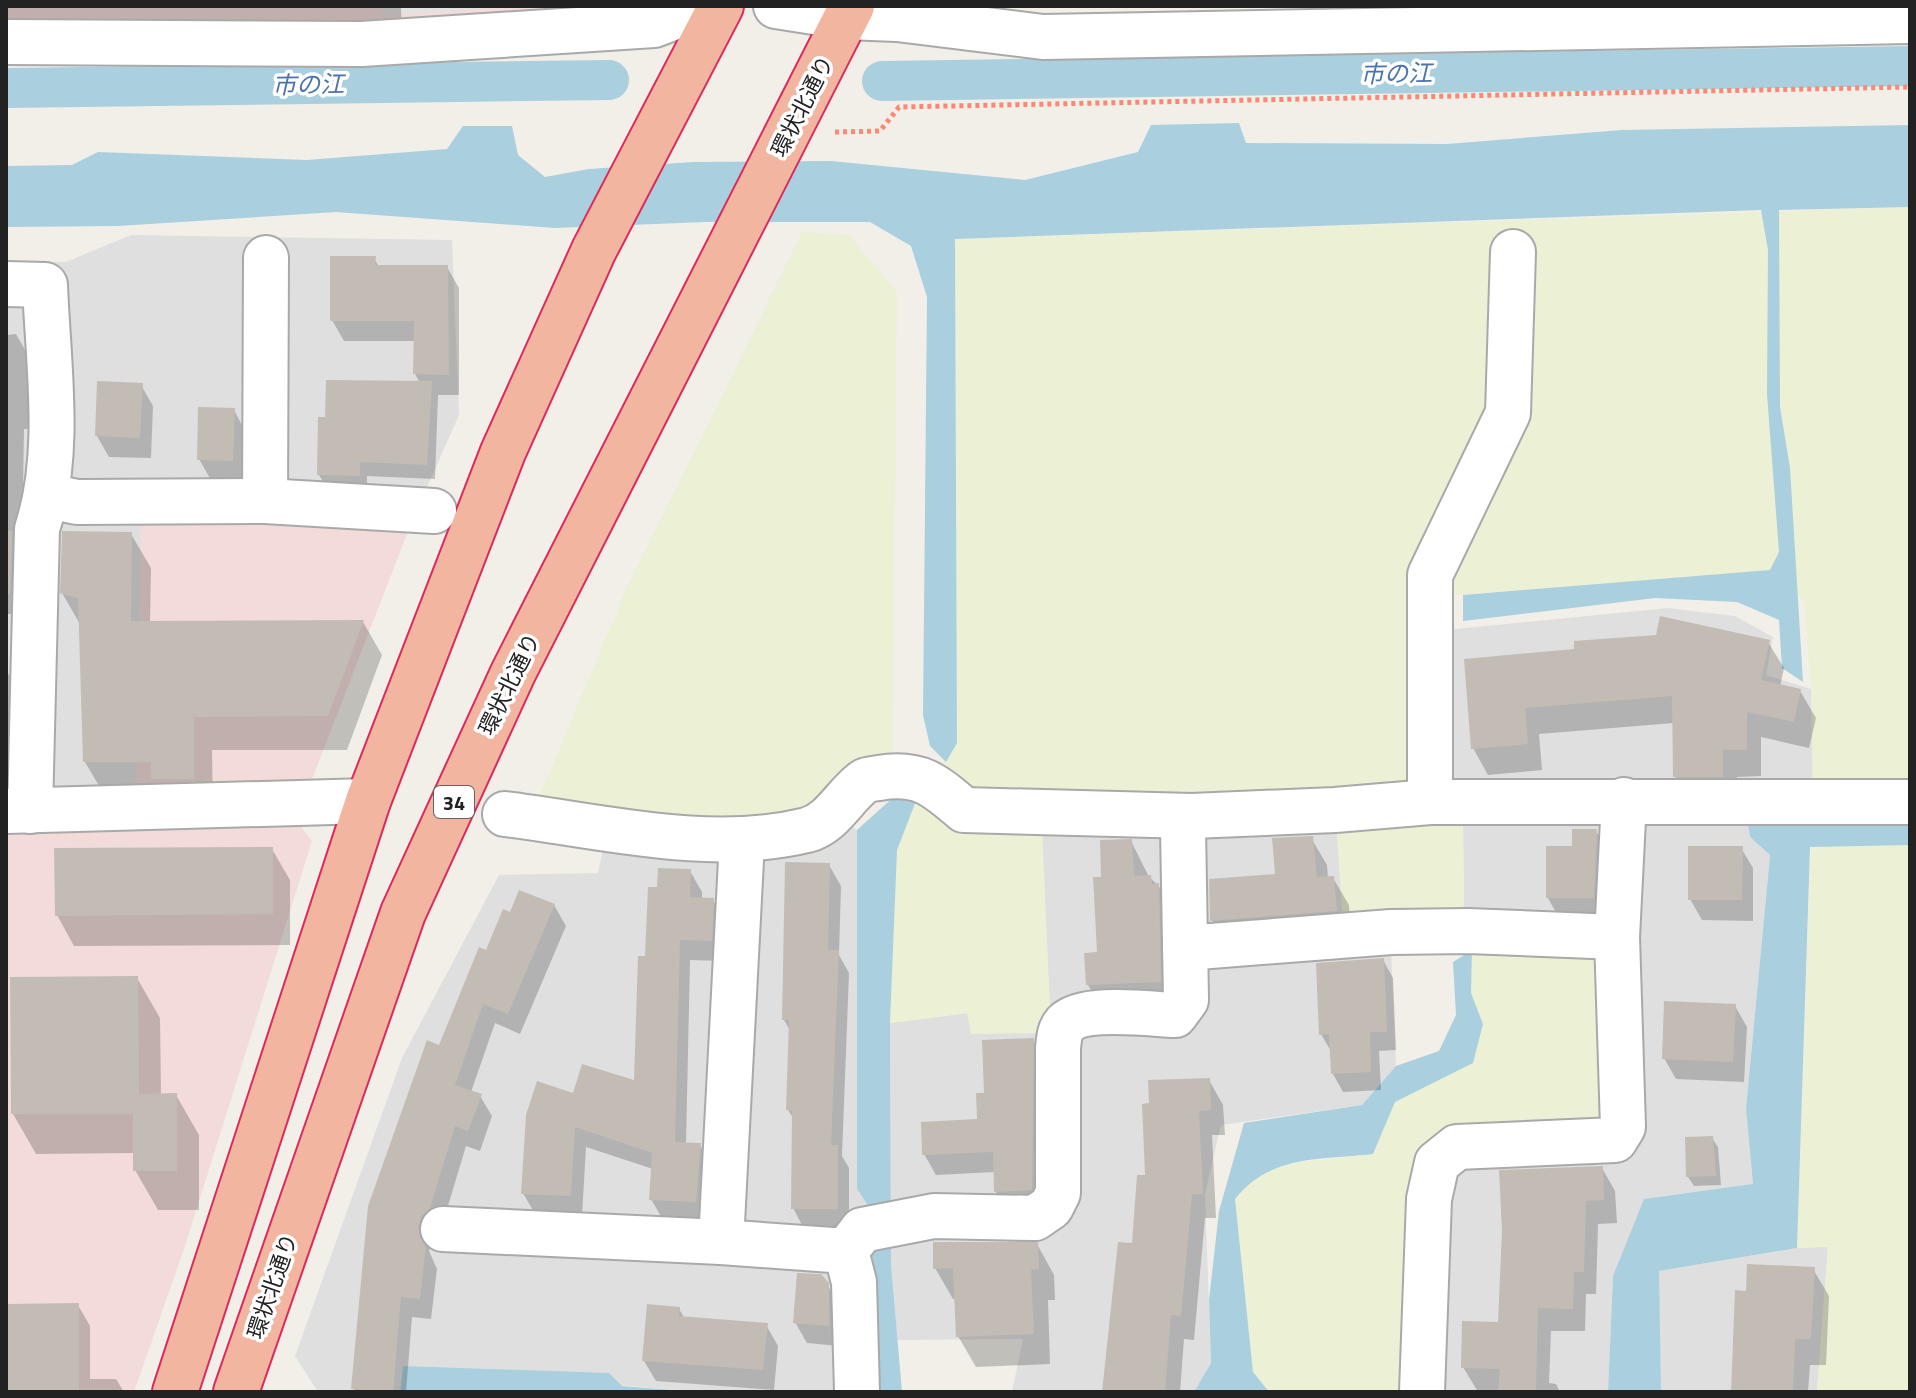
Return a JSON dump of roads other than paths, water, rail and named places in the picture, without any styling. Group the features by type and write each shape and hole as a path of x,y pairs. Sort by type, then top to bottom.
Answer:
{"highway":[{"path":"175,1392 368,801 503,452 594,250 721,6"},
{"name":"環状北通り","path":"236,1392 403,913 513,673 849,12"}],"street":[{"path":"6,42 362,44 654,25 704,6"},
{"path":"776,6 849,12 1043,37 1910,21"},
{"path":"1430,802 1430,575 1508,413 1513,252"},
{"path":"265,501 266,258"},
{"path":"6,284 45,285 48,496 37,529 18,811 368,801"},
{"path":"48,496 77,502 265,501 434,511"},
{"path":"505,814 609,827 646,835 741,837 810,829 839,810 863,781 904,774 940,789 964,810 1192,816 1430,802 1910,802"},
{"path":"1422,1392 1429,1199 1437,1163 1457,1147 1615,1140 1623,1127 1617,937 1624,800"},
{"path":"443,1229 721,1242 870,1235 934,1216 1035,1218 1051,1207 1058,1193 1060,1033 1065,1024 1080,1014 1175,1015 1186,1000 1183,828 1192,816"},
{"path":"721,1242 741,860"},
{"path":"1185,948 1391,932 1468,931 1617,937"},
{"path":"857,1392 854,1282 870,1235"}],"water":[{"path":"1239,123 1246,143 1447,144 1622,130 1910,125 1910,207 1779,210 1780,407 1790,468 1803,682 1782,668 1779,620 1737,602 1655,598 1463,621 1463,595 1770,570 1779,552 1767,394 1768,250 1761,210 955,239 957,743 946,762 930,746 923,715 927,297 911,246 870,222 705,222 555,228 336,212 118,226 6,227 6,166 72,165 98,152 307,160 447,149 463,126 512,126 518,155 545,177 589,169 693,162 831,161 1025,180 1138,152 1151,125"},
{"path":"897,794 916,801 897,850 890,1023 891,1265 902,1392 879,1392 880,1365 872,1315 870,1208 857,1189 857,830"},
{"path":"1747,818 1910,820 1910,845 1810,847 1797,1248 1659,1271 1661,1392 1608,1392 1613,1276 1644,1199 1753,1184 1746,1109 1770,855 1750,837"},
{"path":"1472,950 1471,993 1483,1024 1473,1063 1395,1102 1373,1154 1316,1159 1281,1167 1249,1184 1235,1199 1253,1372 1269,1392 1194,1392 1211,1363 1209,1300 1219,1211 1244,1123 1362,1105 1396,1066 1439,1051 1456,1015 1453,962"},
{"path":"403,1366 609,1373 622,1386 699,1392 400,1392"}],"waterway":[{"name":"市の江","path":"882,81 1910,66"},
{"name":"市の江","path":"6,88 609,80"}]}
